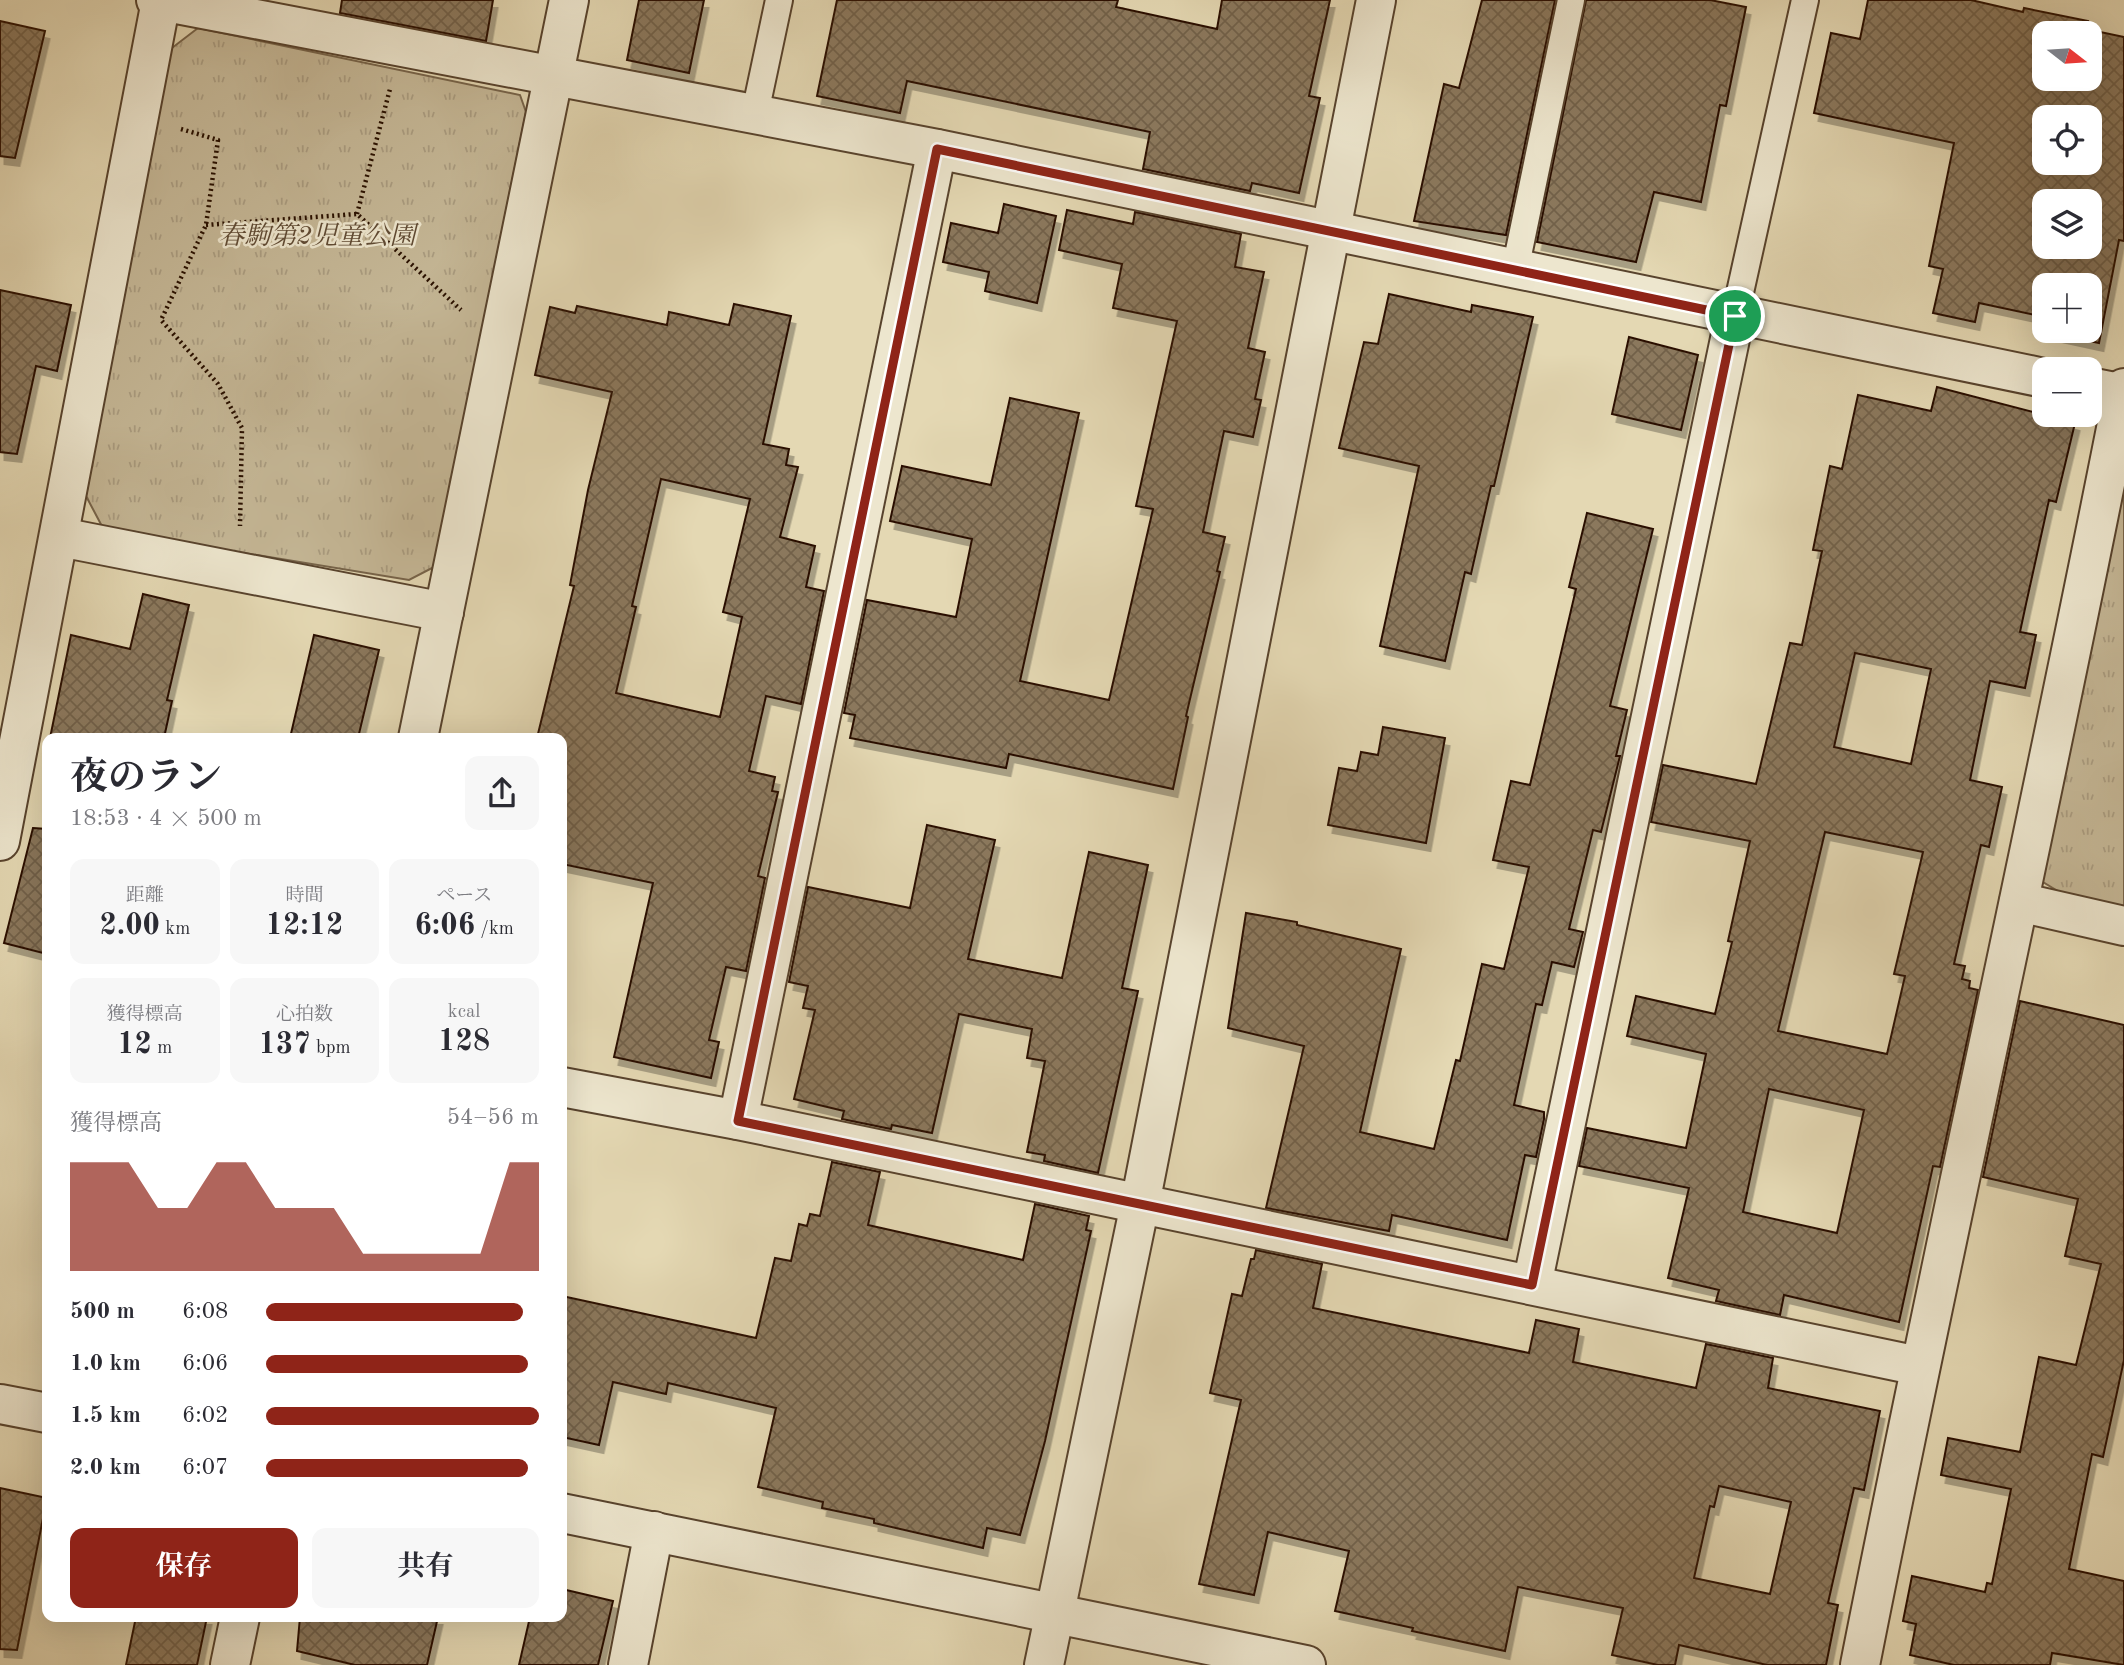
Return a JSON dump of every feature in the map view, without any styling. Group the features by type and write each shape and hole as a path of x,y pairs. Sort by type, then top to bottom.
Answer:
{"street":[{"path":"419,733 569,0"},
{"path":"1044,1665 1140,1204 1376,0"},
{"path":"0,841 139,117 158,1 554,74 937,149 2032,376"},
{"path":"738,1121 937,149"},
{"path":"1532,1285 1735,316"},
{"path":"1860,1665 1919,1366 2019,902 2115,391"},
{"path":"60,537 444,612"},
{"path":"2019,902 2124,926"},
{"path":"567,1088 1919,1366"},
{"path":"0,1404 42,1412"},
{"path":"567,1514 1306,1665"},
{"path":"628,1665 654,1531"},
{"path":"230,1665 239,1622"}],"lane":[{"path":"755,113 779,0"},
{"path":"1515,270 1572,0"},
{"path":"1735,316 1805,0"}],"path":[{"path":"357,214 401,46"},
{"path":"139,117 218,139 206,225 161,320 218,384 242,428 239,572"},
{"path":"206,225 357,214 498,345"}],"green space":[{"name":"春駒第2児童公園","path":"198,28 520,95 526,112 434,567 409,580 104,530 86,496 168,51"},
{"path":"2124,471 2124,910 2071,899 2038,879"}],"building":[{"path":"342,0 493,0 486,41 340,13"},
{"path":"639,0 704,0 689,73 627,60"},
{"path":"837,0 1118,0 1116,7 1217,29 1222,0 1330,0 1309,96 1320,98 1299,193 1252,183 1250,191 1143,169 1150,132 907,81 900,113 817,96"},
{"path":"1482,0 1555,0 1506,235 1414,221 1444,84 1459,88"},
{"path":"1586,0 1710,0 1746,7 1726,106 1720,105 1701,202 1654,192 1636,262 1537,242"},
{"path":"1868,0 1971,0 2023,12 2024,8 2088,21 2032,21 2032,91 2102,91 2102,32 2124,37 2124,241 2119,240 2102,328 2102,273 2032,273 2032,314 1979,303 1975,322 1933,313 1943,269 1929,266 1954,143 1814,113 1831,33 1860,39"},
{"path":"0,21 45,31 15,158 0,156"},
{"path":"1004,204 1056,216 1037,303 985,291 989,272 943,262 951,223 998,233"},
{"path":"1067,210 1133,224 1135,212 1241,234 1235,267 1264,272 1248,348 1265,352 1255,399 1261,400 1253,437 1224,431 1203,532 1225,537 1217,571 1220,572 1186,716 1188,717 1173,789 1009,754 1006,768 850,738 855,715 844,713 867,600 956,617 972,539 890,521 902,466 991,485 1010,398 1079,413 1020,681 1109,700 1153,509 1136,506 1177,321 1113,308 1122,264 1059,250"},
{"path":"0,290 71,305 57,371 36,366 17,454 0,452"},
{"path":"1389,294 1471,312 1472,305 1533,317 1494,486 1491,486 1471,574 1465,572 1445,661 1380,646 1419,466 1339,448 1364,342 1378,344"},
{"path":"734,304 791,316 763,444 789,449 786,465 798,467 780,537 815,546 806,587 824,591 801,704 766,696 749,771 775,777 772,791 778,792 758,876 765,878 746,971 726,967 709,1040 719,1042 711,1078 614,1057 653,883 567,865 567,733 538,733 574,586 570,585 588,490 612,392 535,375 550,307 575,313 577,306 667,325 669,312 729,325","holes":["661,479 750,499 723,612 742,617 720,717 616,693 636,607 632,606"]},
{"path":"1629,337 1698,355 1681,430 1612,414"},
{"path":"1937,387 2032,412 2032,427 2074,427 2056,502 2049,500 2020,632 2036,635 2025,688 1990,681 1970,780 2002,787 1989,847 1981,845 1954,964 1965,966 1962,979 1970,981 1969,988 1978,990 1940,1167 1933,1166 1899,1322 1784,1295 1780,1315 1716,1301 1719,1290 1668,1278 1689,1188 1579,1166 1587,1128 1686,1148 1706,1054 1627,1036 1636,996 1715,1014 1732,942 1728,941 1750,841 1651,822 1663,765 1756,784 1790,643 1802,645 1822,551 1813,550 1830,466 1842,469 1858,395 1931,411","holes":["1855,653 1931,669 1911,764 1834,747","1825,832 1923,852 1894,974 1905,976 1887,1054 1778,1031","1769,1089 1864,1110 1837,1233 1743,1212"]},
{"path":"1587,513 1653,529 1610,706 1627,710 1616,756 1620,756 1601,832 1593,830 1569,929 1583,932 1574,967 1552,962 1542,1005 1536,1004 1514,1105 1544,1112 1544,1119 1536,1157 1525,1155 1507,1240 1392,1215 1389,1231 1266,1208 1304,1046 1228,1028 1246,913 1297,922 1297,925 1401,949 1360,1132 1434,1149 1456,1060 1460,1061 1482,964 1504,969 1529,867 1493,860 1511,781 1530,785 1576,589 1569,587"},
{"path":"143,594 189,605 167,700 172,701 165,733 51,733 71,635 130,649"},
{"path":"314,635 379,650 359,733 291,733"},
{"path":"1383,727 1445,738 1426,843 1328,825 1339,768 1357,771 1361,752 1378,755"},
{"path":"927,825 995,840 968,959 1062,978 1089,852 1148,865 1122,988 1138,991 1098,1173 1044,1161 1045,1155 1027,1152 1045,1061 1027,1058 1032,1029 959,1014 932,1133 892,1125 891,1129 842,1119 844,1111 794,1099 815,1010 803,1008 808,986 789,982 808,887 910,908"},
{"path":"33,828 42,829 42,953 4,943"},
{"path":"2020,1001 2124,1025 2124,1360 2103,1457 2092,1454 2069,1569 2124,1581 2124,1665 2052,1653 2050,1665 1954,1665 1910,1655 1916,1624 1903,1621 1912,1576 1985,1592 1987,1583 1992,1584 2011,1489 1941,1475 1948,1438 2020,1452 2039,1357 2076,1365 2101,1264 2065,1256 2078,1199 1983,1177"},
{"path":"832,1162 880,1172 868,1225 1023,1260 1035,1204 1089,1216 1086,1230 1091,1231 1045,1441 1020,1535 987,1528 983,1548 874,1523 874,1519 822,1508 823,1502 758,1487 776,1408 668,1383 666,1394 613,1382 599,1445 567,1438 567,1297 756,1338 775,1258 791,1261 799,1224 807,1226 810,1214 820,1216"},
{"path":"1256,1250 1322,1264 1313,1308 1529,1353 1536,1320 1579,1329 1573,1362 1696,1388 1706,1344 1773,1358 1768,1388 1880,1411 1864,1490 1854,1488 1828,1603 1838,1605 1826,1665 1767,1665 1679,1645 1675,1665 1658,1665 1612,1655 1623,1608 1518,1587 1505,1651 1412,1631 1413,1628 1335,1611 1349,1551 1268,1532 1254,1595 1199,1584 1241,1400 1210,1393 1232,1294 1242,1296 1251,1259 1254,1259","holes":["1719,1486 1791,1502 1770,1594 1694,1578 1710,1506 1714,1507"]},
{"path":"0,1488 42,1497 42,1523 17,1650 0,1649"},
{"path":"567,1590 613,1601 598,1665 519,1665 529,1622 567,1622"},
{"path":"135,1622 206,1622 197,1665 126,1665"},
{"path":"300,1622 437,1622 427,1665 355,1665 297,1651"}],"route":[{"path":"937,149 1735,316 1532,1285 738,1121 937,149"}]}
